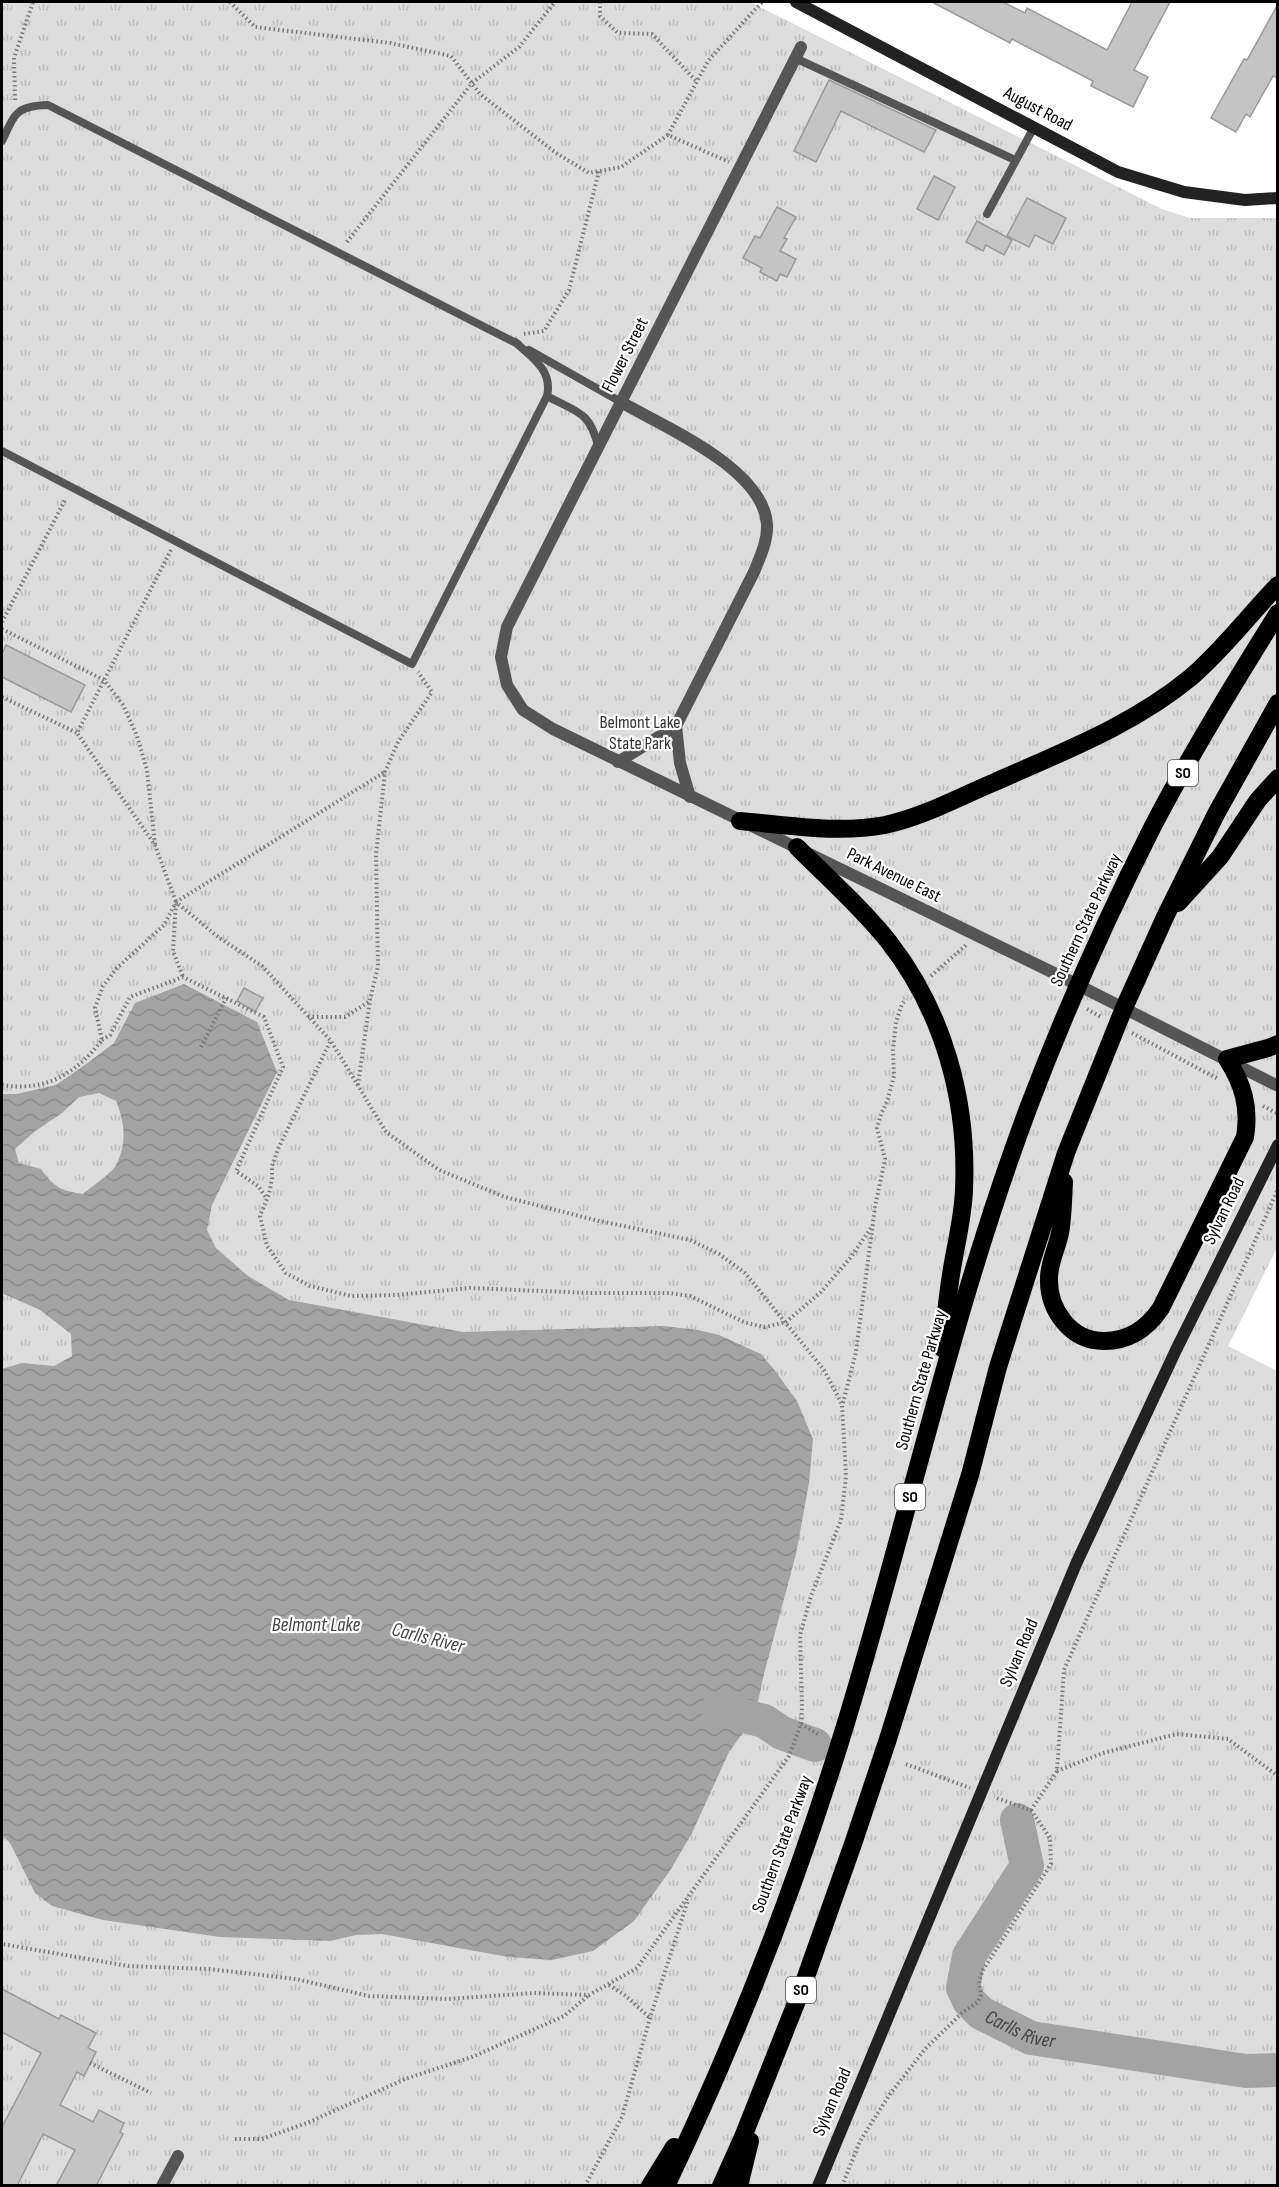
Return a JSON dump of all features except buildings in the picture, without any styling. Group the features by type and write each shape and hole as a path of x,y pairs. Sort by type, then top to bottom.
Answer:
{"highway":[{"path":"740,821 828,829 885,825 918,815 1097,737 1159,700 1190,677 1207,662 1278,585"},
{"name":"Southern State Parkway","path":"666,2186 712,2088 779,1917 831,1771 909,1503 937,1394 988,1227 1027,1110 1058,1030 1169,796 1215,715 1278,613"},
{"name":"SO","path":"721,2186 763,2088 837,1890 888,1739 970,1475 998,1367 1066,1153 1104,1056 1165,917 1216,814 1278,703"},
{"path":"1165,917 1220,857 1247,814 1278,778"},
{"path":"797,847 873,923 899,956 923,995 936,1022 955,1083 963,1136 964,1192 951,1274 937,1394"},
{"path":"1066,1153 1060,1233 1049,1278 1051,1300 1066,1324 1082,1335 1102,1341 1125,1338 1147,1326 1161,1308 1245,1137 1246,1096 1227,1059 1278,1044"},
{"path":"650,2186 712,2088"},
{"path":"739,2186 763,2088"}],"street":[{"name":"August Road","path":"796,2 1118,172 1184,192 1245,200 1278,198"},
{"name":"Flower Street","path":"507,685 501,657 507,627 798,52"},
{"path":"618,762 676,726 754,572 766,538 767,526 761,502 752,487 730,467 703,448 621,402"},
{"name":"Park Avenue East","path":"507,685 523,710 553,729 797,847 1278,1086"},
{"path":"676,726 680,763 690,797"},
{"name":"Sylvan Road","path":"818,2186 995,1756 1106,1498 1176,1350 1278,1145"},
{"path":"162,2186 178,2156"}],"lane":[{"path":"798,52 1015,160"},
{"path":"2,141 16,114 29,106 48,105 515,342 621,402"},
{"path":"987,214 1034,127"},
{"path":"2,452 412,664 547,396 550,385 546,374 515,342"},
{"path":"547,396 585,416 594,430 598,448"}],"path":[{"path":"16,114 14,58 33,2"},
{"path":"230,2 255,27 390,43 451,56 480,94 556,153 589,173 621,167 668,135 708,62 762,2"},
{"path":"339,252 472,83 519,47 555,2"},
{"path":"600,2 600,16 618,33 652,34 697,82"},
{"path":"668,135 740,167"},
{"path":"507,338 544,330 569,290 599,171"},
{"path":"2,622 72,488"},
{"path":"77,733 175,542"},
{"path":"2,629 104,680 123,705 137,736 147,770 155,845 176,902 173,951 183,977 264,1017 283,1067 236,1171 258,1186 267,1199"},
{"path":"358,1086 370,1000 378,966 376,854 385,772 398,742 432,692 412,664"},
{"path":"2,697 77,733 155,845"},
{"path":"102,1041 95,1008 103,986 117,968 164,925 176,902 385,772"},
{"path":"176,902 218,937 262,966 331,1041 386,1132 439,1170 505,1197 595,1220 690,1240 719,1254 745,1273 786,1322 824,1370 842,1404"},
{"path":"2,1085 39,1086 71,1072 110,1035 130,997 183,977"},
{"path":"235,2139 262,2139 307,2123 405,2079 472,2057 564,2016 589,1995 637,1968 789,1756 801,1724 800,1635 811,1596 841,1520 846,1476 842,1404 856,1352 873,1225 885,1159 878,1128 880,1114 887,1102 894,1076 893,1050 896,1022 902,1004 911,993"},
{"path":"201,1047 226,998"},
{"path":"308,1017 345,1017 370,1000"},
{"path":"331,1041 278,1149 272,1166 273,1179 260,1216 267,1246 286,1273 310,1286 351,1296 396,1296 470,1288 591,1293 669,1293 690,1296 746,1323 765,1327 786,1322 821,1292 851,1257 873,1225"},
{"path":"1030,1810 1057,1771 1064,1670 1278,1189"},
{"path":"801,1724 818,1734"},
{"path":"1057,1771 1103,1753 1178,1734 1228,1739 1278,1776"},
{"path":"906,1764 978,1791"},
{"path":"842,2186 860,2141 890,2094 925,2049 963,2012 978,2002 981,1995 979,1981 983,1970 1051,1864 1050,1839 1030,1810 989,1795"},
{"path":"585,2186 622,2117 689,1895"},
{"path":"2,1944 128,1966 209,1969 296,1979 369,1996 448,1999 534,1993 589,1995"},
{"path":"608,1985 626,1995 650,2018"},
{"path":"90,2063 151,2093"}],"green space":[{"name":"Belmont Lake State Park","path":"2,2 750,2 1162,209 1190,218 1277,218 1278,1246 1228,1346 1277,1371 1277,2185 2,2186"}],"water":[{"name":"Belmont Lake","path":"184,984 257,1022 277,1072 212,1205 207,1230 216,1248 248,1276 289,1300 463,1332 664,1326 698,1330 719,1335 761,1354 797,1401 813,1439 809,1483 796,1554 757,1706 767,1715 762,1728 747,1727 729,1752 692,1833 671,1869 634,1921 593,1951 552,1960 508,1957 382,1934 356,1935 330,1941 220,1937 103,1920 52,1906 35,1893 10,1843 2,1835 2,1369 22,1363 54,1366 72,1356 71,1334 40,1310 2,1293 2,1094 17,1094 56,1085 114,1043 135,1003","holes":["99,1093 116,1101 124,1133 120,1157 110,1172 83,1194 63,1190 54,1184 41,1169 19,1163 15,1149 79,1097"]}],"waterway":[{"name":"Carlls River","path":"718,1709 764,1721 782,1733 815,1745"},
{"name":"Carlls River","path":"1017,1820 1027,1866 969,1956 963,1988 969,2001 981,2013 1031,2038 1246,2071 1278,2070"}]}
